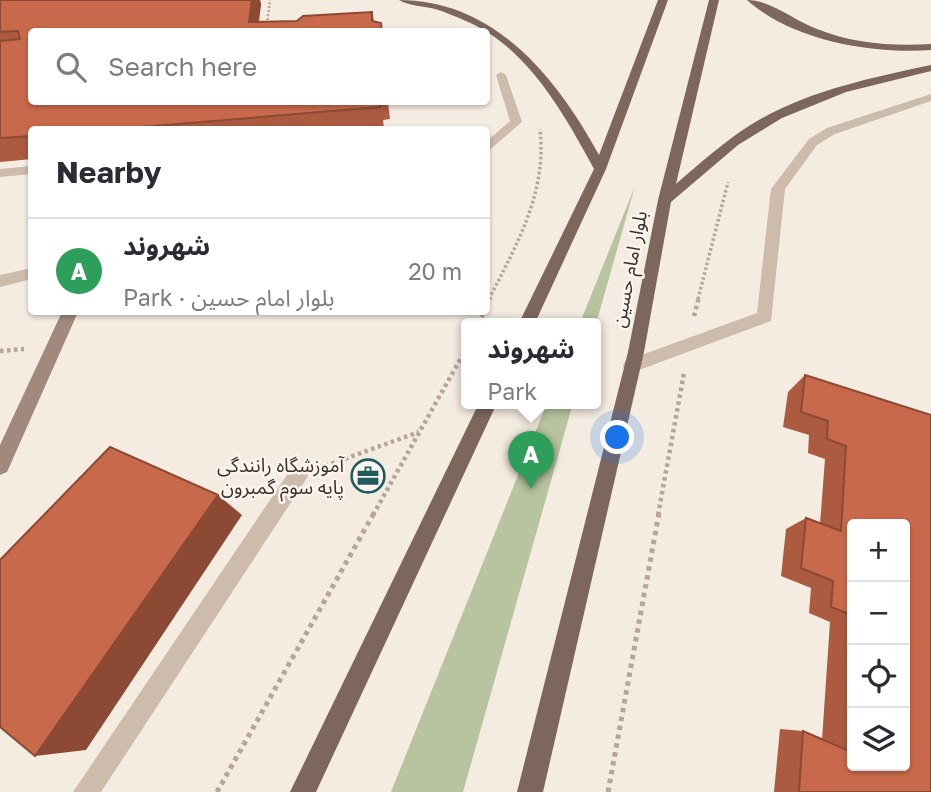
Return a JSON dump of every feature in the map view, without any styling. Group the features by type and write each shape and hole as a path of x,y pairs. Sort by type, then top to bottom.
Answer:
{"main road":[{"path":"404,0 464,15 484,28"},
{"path":"529,318 600,169 663,0"},
{"name":"بلوار امام حسین","path":"530,792 631,366 665,200 714,0"},
{"path":"752,0 826,38 864,46 900,49 931,47"},
{"path":"490,32 520,51 558,94 600,169"},
{"path":"665,200 732,143 776,116 859,86 931,68"},
{"path":"303,792 485,409"}],"street":[{"path":"490,145 516,122 500,75"},
{"path":"631,366 765,317 778,189 813,142 831,131 931,97"},
{"path":"0,173 28,170"},
{"path":"0,281 28,274"},
{"path":"0,466 69,315"},
{"path":"86,792 298,475"}],"path":[{"path":"266,28 270,0"},
{"path":"490,297 538,195 543,146 538,120"},
{"path":"608,792 699,286 729,178"},
{"path":"217,792 461,358"},
{"path":"298,475 420,432"}],"green space":[{"path":"635,186 598,318 582,318"},
{"path":"545,409 571,409 463,792 391,792"}],"building":[{"path":"0,0 252,0 249,22 297,21 303,16 372,12 372,21 381,23 382,28 28,28 28,105 380,107 154,126 28,126 28,136 0,138 0,41 20,39 18,31 0,32"},
{"path":"805,375 931,415 931,792 799,792 803,731 847,750 847,771 910,771 910,519 847,519 847,613 831,607 833,581 801,568 806,518 841,531 846,446 827,439 828,421 801,412"},
{"path":"110,447 218,495 35,756 0,727 0,560"}],"place":[{"name":"آموزشگاه رانندگی پایه سوم گمبرون","path":"368,476"},
{"name":"شهروند","path":"531,489"}]}
